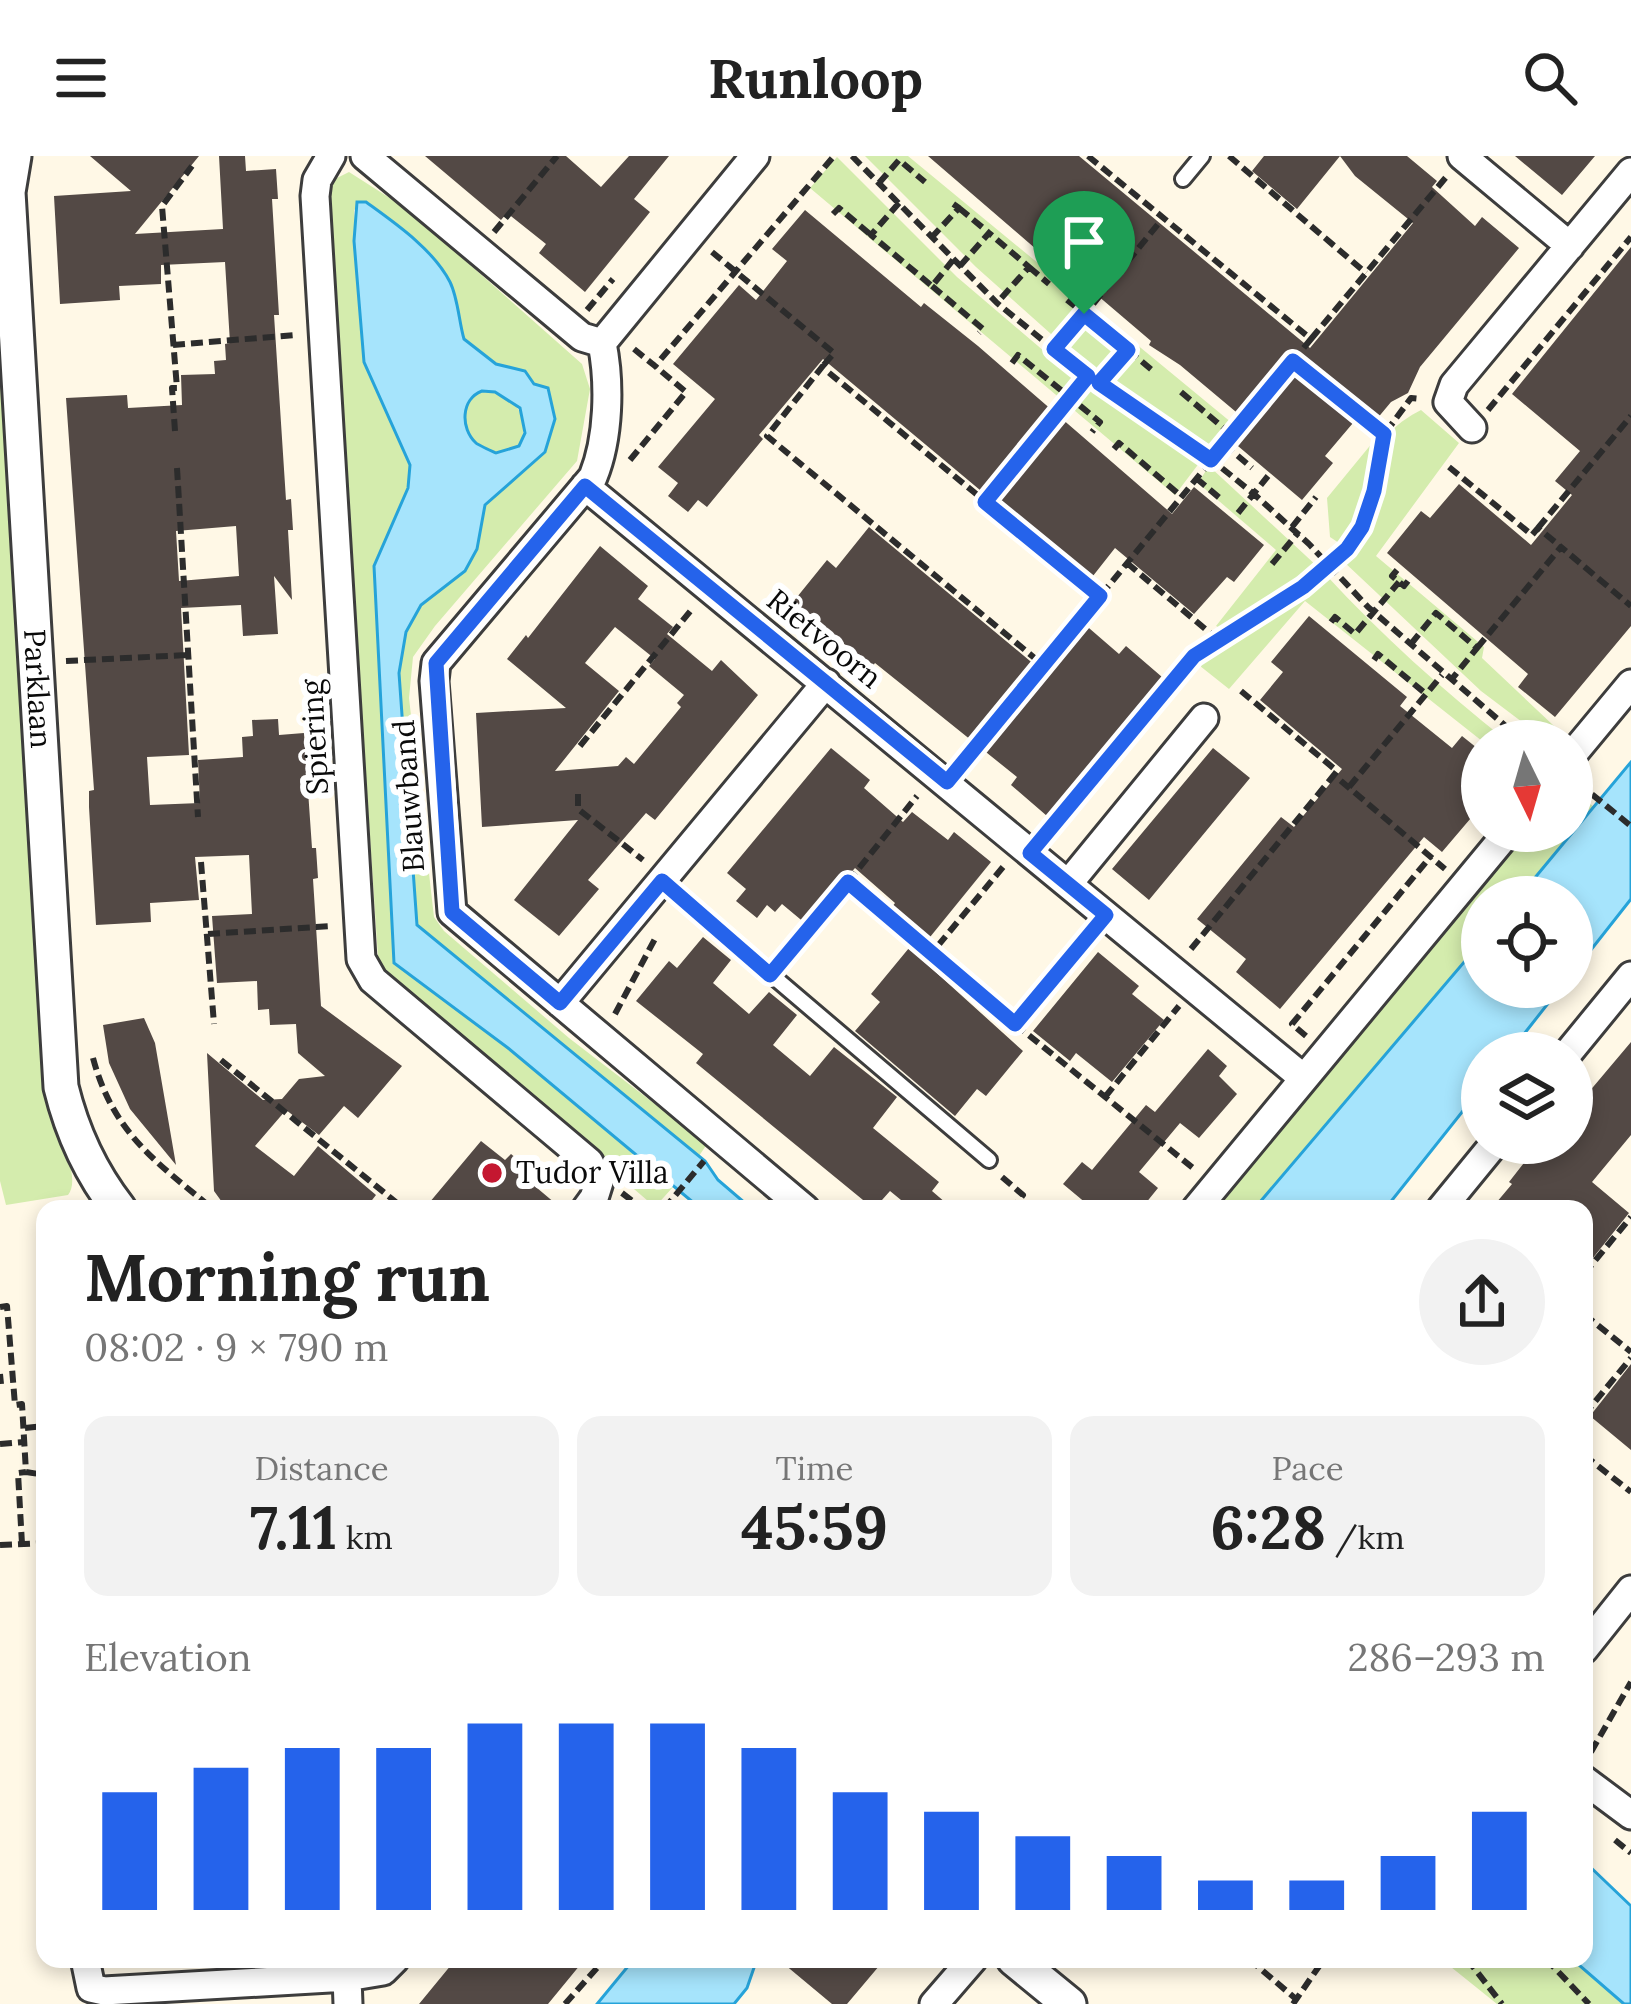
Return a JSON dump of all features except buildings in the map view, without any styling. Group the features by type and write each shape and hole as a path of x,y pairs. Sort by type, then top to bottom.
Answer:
{"street":[{"name":"Parklaan","path":"14,156 8,192 61,1087 84,1156 113,1200"},
{"name":"Spiering","path":"331,156 316,180 315,196 362,959 373,980 590,1162 599,1182 593,1200"},
{"path":"365,156 582,337 607,337"},
{"path":"592,492 608,375 607,337 755,156"},
{"path":"1462,157 1570,246"},
{"path":"1472,428 1448,402 1454,385 1631,172"},
{"name":"Rietvoorn","path":"592,492 1302,1077"},
{"name":"Blauwband","path":"592,492 436,663 452,912 794,1200"},
{"path":"560,1003 668,884 826,683"},
{"path":"1593,730 1631,684"},
{"path":"1068,884 1204,718"},
{"path":"1471,876 1491,852"},
{"path":"1203,1200 1461,888"},
{"path":"1585,1032 1631,976"},
{"path":"1448,1200 1478,1164"},
{"path":"1593,1638 1631,1590"},
{"path":"1593,1787 1631,1815"},
{"path":"87,1968 91,1988 104,1991 348,1991 387,1968"},
{"path":"934,2004 965,1968"},
{"path":"1025,1968 1069,2004"}],"lane":[{"path":"1183,179 1202,156"},
{"path":"668,884 989,1160"}],"path":[{"path":"478,251 557,156"},
{"path":"655,366 833,156"},
{"path":"852,156 998,303 1088,376 1254,494 1373,611 1498,720"},
{"path":"1088,156 1311,339"},
{"path":"1228,156 1366,273"},
{"path":"770,975 1043,665 1462,157"},
{"path":"879,183 897,158 925,182"},
{"path":"175,431 162,206 192,166"},
{"path":"871,236 899,203"},
{"path":"931,238 955,205 1049,284"},
{"path":"833,214 838,208 983,329 979,333"},
{"path":"1054,349 1163,218"},
{"path":"932,286 989,233"},
{"path":"691,234 834,353 767,436 1043,665"},
{"path":"1472,428 1631,237"},
{"path":"998,303 1029,267"},
{"path":"1067,301 1152,370"},
{"path":"173,345 324,333"},
{"path":"592,492 686,392 655,366 607,337"},
{"path":"1099,383 1128,350"},
{"path":"1012,363 1018,356 1100,422 1092,432"},
{"path":"1293,361 1384,434"},
{"path":"822,368 1100,596"},
{"path":"985,502 1088,376"},
{"path":"1181,392 1232,436"},
{"path":"931,954 1183,670 1216,639 1330,566 1362,527 1384,434 1411,398 1448,402"},
{"path":"1449,467 1532,535 1557,499 1631,416"},
{"path":"1114,449 1119,443 1181,496"},
{"path":"1225,444 1252,468"},
{"path":"177,468 198,817"},
{"path":"1238,513 1268,476"},
{"path":"1196,478 1222,500"},
{"path":"1272,564 1316,497"},
{"path":"1538,528 1631,606"},
{"path":"1451,680 1561,547"},
{"path":"1127,563 1216,639"},
{"path":"1330,622 1335,617 1354,634 1403,582 1392,576 1397,570"},
{"path":"580,746 710,588"},
{"path":"1410,645 1434,609 1477,648"},
{"path":"1374,660 1378,654 1426,694"},
{"path":"37,663 188,655"},
{"path":"1348,787 1443,674"},
{"path":"1105,1096 1184,979 1337,771 1241,691"},
{"path":"1334,775 1461,882"},
{"path":"578,794 578,808 668,884 602,1038"},
{"path":"1593,795 1631,826"},
{"path":"1324,1051 1292,1024 1430,856"},
{"path":"201,862 214,1024"},
{"path":"848,882 1214,1186"},
{"path":"1015,1024 1106,915"},
{"path":"208,934 359,924"},
{"path":"89,1041 103,1090 128,1136 203,1200"},
{"path":"221,1060 392,1200"},
{"path":"673,1200 705,1160"},
{"path":"989,1160 1024,1195 1020,1200"},
{"path":"1593,1263 1631,1217"},
{"path":"0,1307 7,1306 14,1405 22,1404 26,1472"},
{"path":"1593,1322 1631,1355 1593,1404"},
{"path":"0,1374 1,1384"},
{"path":"24,1429 36,1427"},
{"path":"0,1444 25,1442"},
{"path":"1593,1461 1631,1492"},
{"path":"22,1544 18,1473 36,1474"},
{"path":"0,1546 36,1543"},
{"path":"1593,1748 1631,1682"},
{"path":"565,2004 597,1968"},
{"path":"1259,1968 1295,2001 1318,1968"},
{"path":"1474,1968 1502,2004"},
{"path":"1555,1968 1589,2004"}],"green space":[{"path":"865,156 908,156 1232,423 1214,448 1069,350 976,267"},
{"path":"837,157 957,277 1065,369 1200,462 1175,495 810,188"},
{"path":"349,172 407,209 582,364 590,389 577,461 413,657 409,698 434,917 444,931 569,1038 707,1144 699,1156 417,925 399,673 406,632 421,605 465,571 477,548 485,505 524,472 534,384 524,371 496,364 463,339 452,285 404,230 366,202 354,210 364,362 410,464 408,488 374,566 394,963 508,1048 673,1187 661,1200 647,1200 379,971 326,194 333,180"},
{"path":"0,348 45,1094 72,1186 68,1195 6,1205 0,1181"},
{"path":"482,390 503,396 517,408 523,425 519,446 495,453 471,436 465,422 467,407"},
{"path":"1421,410 1459,443 1376,556 1484,647 1482,658 1548,720 1519,720 1481,691 1343,561 1376,501 1389,436"},
{"path":"1373,442 1365,500 1342,545 1330,537 1327,498"},
{"path":"1209,466 1319,568 1222,629 1216,626 1276,550 1198,483"},
{"path":"1326,575 1481,720 1461,720 1461,724 1305,601 1229,689 1195,662 1207,650 1281,608"},
{"path":"1509,852 1557,852 1537,876 1489,876"},
{"path":"1461,909 1461,966 1262,1200 1219,1200"},
{"path":"1452,1968 1582,1968 1624,2004 1497,2004"}],"water":[{"path":"357,202 366,202 434,259 455,295 464,339 496,364 525,371 534,384 548,388 555,419 545,452 485,505 477,549 465,571 421,605 406,632 399,673 417,925 705,1161 741,1200 690,1200 508,1048 394,963 374,566 408,488 410,465 364,362 354,241","holes":["482,391 495,392 520,408 525,433 519,446 496,453 477,444 467,430 467,407"]},
{"path":"1631,762 1631,899 1593,947 1593,876 1536,876 1556,852 1593,852 1593,808"},
{"path":"1461,966 1461,1008 1544,1008 1526,1032 1461,1032 1461,1113 1392,1200 1262,1200"},
{"path":"1593,1870 1631,1906 1631,2004 1624,2004 1582,1968 1593,1968"},
{"path":"627,1968 754,1968 747,1988 734,2004 597,2004"}],"place":[{"name":"Tudor Villa","path":"492,1173"}],"route":[{"path":"1084,314 1128,350 1099,383 1211,460 1293,361 1384,434 1374,491 1362,527 1347,549 1303,587 1194,656 1030,853 1106,915 1015,1024 848,882 770,975 662,881 560,1003 452,912 436,663 585,486 947,782 1100,596 985,502 1088,376 1054,349 1084,314"}]}
